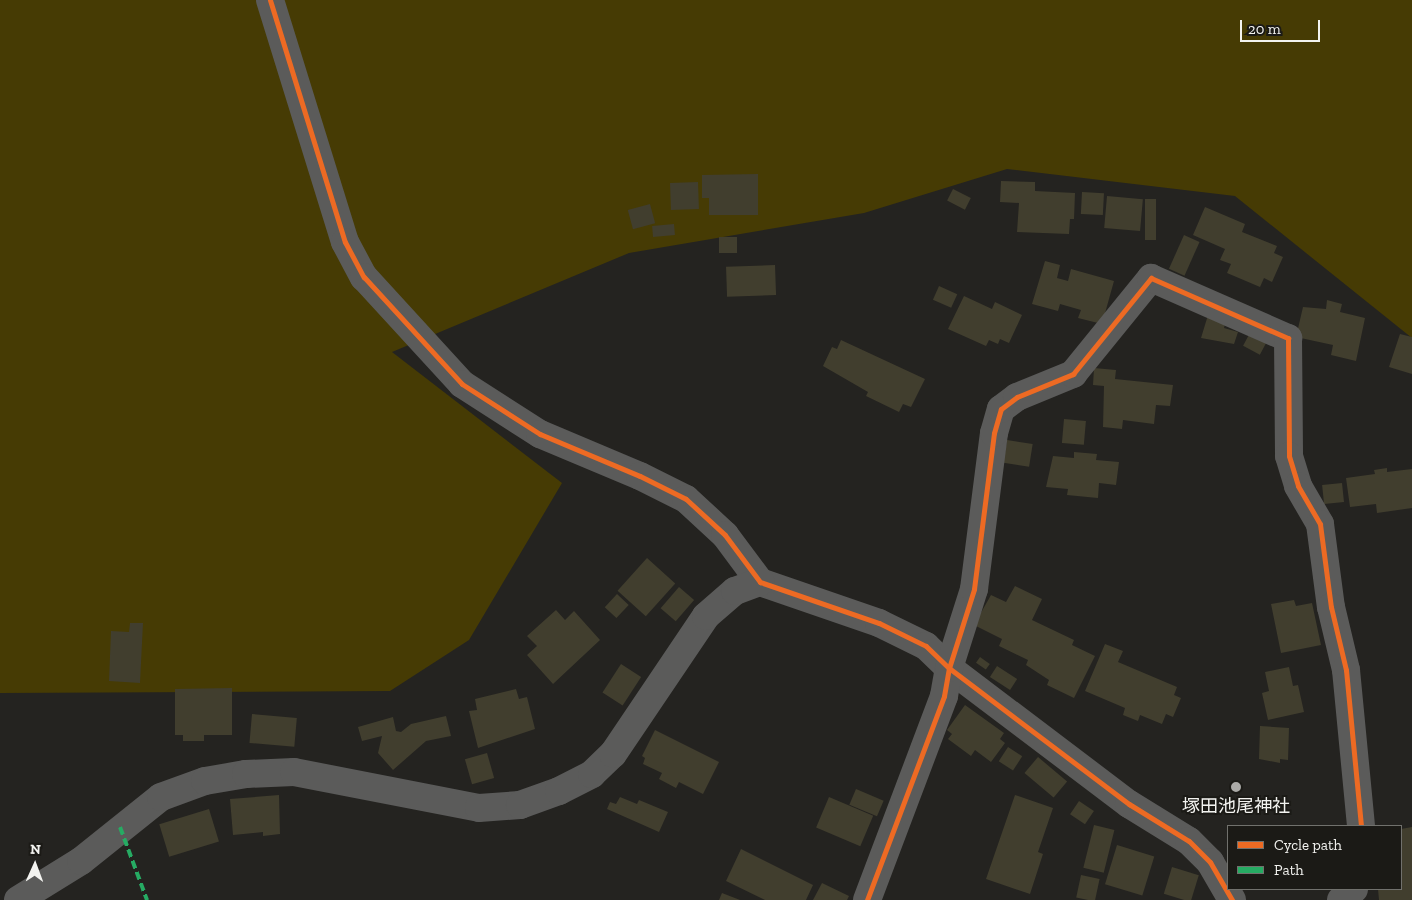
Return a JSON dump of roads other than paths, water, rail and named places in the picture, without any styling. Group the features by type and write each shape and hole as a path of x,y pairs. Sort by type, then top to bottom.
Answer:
{"street":[{"path":"270,0 345,242 364,277 387,305 462,384 540,434 640,476 686,499 725,535 760,582 906,635 926,646 949,668 1129,804 1189,840 1210,862 1232,900"},
{"path":"867,900 944,696 949,668 974,589 994,433 1000,409 1017,398 1073,374 1151,278 1288,338 1289,456 1298,486 1320,524 1331,607 1346,670 1360,825"},
{"path":"18,900 81,861 161,797 205,781 246,774 294,772 479,808 520,805 559,791 592,774 613,754 706,616 735,591 760,582"},
{"path":"1341,900 1353,890"}],"place":[{"name":"塚田池尾神社","path":"1236,787"}]}
